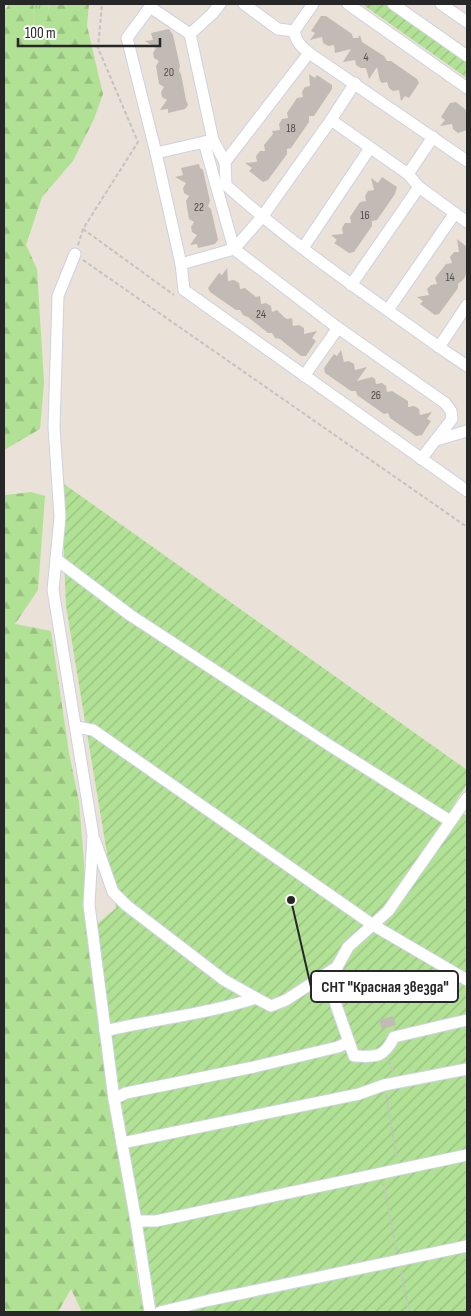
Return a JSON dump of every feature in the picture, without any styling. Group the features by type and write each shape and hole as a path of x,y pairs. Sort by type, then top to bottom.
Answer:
{"street":[{"path":"190,34 220,4"},
{"path":"244,4 278,29 294,31"},
{"path":"313,4 294,31 295,38 300,46 467,162"},
{"path":"348,4 467,88"},
{"path":"393,4 467,56"},
{"path":"441,4 467,22"},
{"path":"421,459 452,420 451,411 445,402 338,328 234,250 209,141 190,34 150,7 127,38 156,153 181,264 184,290 304,376 421,459 467,491"},
{"path":"225,162 309,53"},
{"path":"181,264 234,250 262,217 355,83"},
{"path":"331,120 408,174 419,187 467,222"},
{"path":"408,174 434,138"},
{"path":"156,153 209,141"},
{"path":"209,141 225,162 226,185 262,217 351,285 467,366"},
{"path":"302,248 370,148"},
{"path":"351,285 419,187"},
{"path":"388,310 454,213"},
{"path":"75,254 58,296 54,426 60,517 53,590 93,835 114,892 126,905 224,980 256,998 271,1006 286,1000 337,967"},
{"path":"439,347 467,305"},
{"path":"304,376 338,328"},
{"path":"436,440 467,431"},
{"path":"56,559 130,615 329,745 450,821"},
{"path":"76,727 93,730 374,924 467,980"},
{"path":"467,798 388,911 348,948 337,967 333,983 336,1005 354,1056 377,1057 389,1049 394,1037 467,1020"},
{"path":"93,835 89,905 114,1099 150,1312"},
{"path":"105,1031 204,1012 256,998"},
{"path":"114,1099 126,1093 254,1067 338,1047 349,1042"},
{"path":"122,1143 359,1094 390,1084 467,1069"},
{"path":"136,1221 156,1221 467,1155"},
{"path":"160,1312 467,1246"}],"path":[{"path":"102,4 98,48 138,142 83,229 75,254 467,527"},
{"path":"389,1049 388,1059 398,1170"},
{"path":"381,1173 409,1312"}],"green space":[{"path":"9,4 33,4 35,28 47,20 49,4 89,4 87,26 103,94 94,119 73,161 42,197 26,245 37,269 44,383 40,429 4,450 4,12"},
{"path":"33,4 49,4 47,21 35,28"},
{"path":"362,4 402,4 467,48 467,78"},
{"path":"64,484 467,770 467,784 453,806 467,816 467,1312 157,1312 120,1096 96,925 116,908 66,606 63,533"},
{"path":"31,492 45,496 38,590 15,624 51,631 69,753 79,802 88,911 138,1282 144,1312 82,1312 71,1289 58,1312 4,1312 4,494"}],"building":[{"path":"321,16 326,16 352,34 353,38 358,38 360,35 362,42 384,56 387,61 391,61 417,79 419,83 409,98 405,96 401,101 399,90 393,91 389,88 387,82 382,83 377,67 369,79 366,68 356,65 355,60 343,62 351,49 335,53 334,45 328,46 323,43 322,37 310,40 315,33 311,31"},
{"path":"169,29 173,35 180,66 179,71 188,105 185,109 168,113 168,109 160,110 167,100 162,97 161,92 164,87 159,84 156,66 159,61 154,58 153,53 156,48 145,41 153,40 151,33"},
{"path":"309,74 315,78 317,75 332,85 332,89 314,116 309,116 309,122 291,148 287,149 287,154 268,180 263,182 249,171 252,168 245,163 257,162 256,156 260,151 265,151 264,145 273,134 272,131 280,130 279,124 282,119 288,118 287,113 297,98 303,97 302,92 305,87 310,86"},
{"path":"456,102 467,111 467,130 458,133 453,129 452,124 440,126 445,120 441,117 450,103"},
{"path":"199,164 203,170 210,201 208,206 211,209 218,240 215,244 198,248 197,244 190,245 197,235 192,232 191,227 194,222 189,219 186,201 189,196 184,193 183,188 186,183 175,177 183,175 181,168"},
{"path":"382,177 397,187 395,194 377,220 372,221 372,226 354,252 349,253 334,243 337,240 331,235 343,234 342,228 345,223 351,223 350,217 360,202 366,201 365,196 368,191 374,190 371,178 378,183"},
{"path":"457,239 467,247 467,272 439,314 435,315 420,304 423,301 417,297 429,295 427,289 431,285 437,284 435,278 446,264 452,263 450,257 454,252 459,252"},
{"path":"227,268 228,281 234,280 239,283 240,289 245,288 256,297 260,296 261,304 266,303 271,306 272,312 277,310 285,318 292,318 293,326 299,325 304,328 304,334 317,331 312,338 316,341 306,356 301,356 280,339 275,338 272,333 268,333 243,315 240,310 236,310 210,292 208,288 219,273 222,275"},
{"path":"341,350 344,362 349,361 354,364 355,370 367,367 357,381 372,377 375,379 376,384 382,383 386,386 387,392 392,391 408,401 408,407 414,406 419,409 420,415 432,412 427,419 431,421 422,435 416,436 390,418 388,413 384,414 357,395 356,391 351,391 325,373 324,368 334,354 337,356"},
{"path":"393,1016 396,1025 382,1029 379,1020"}],"place":[{"name":"СНТ \"Красная звезда\"","path":"291,900"}]}
